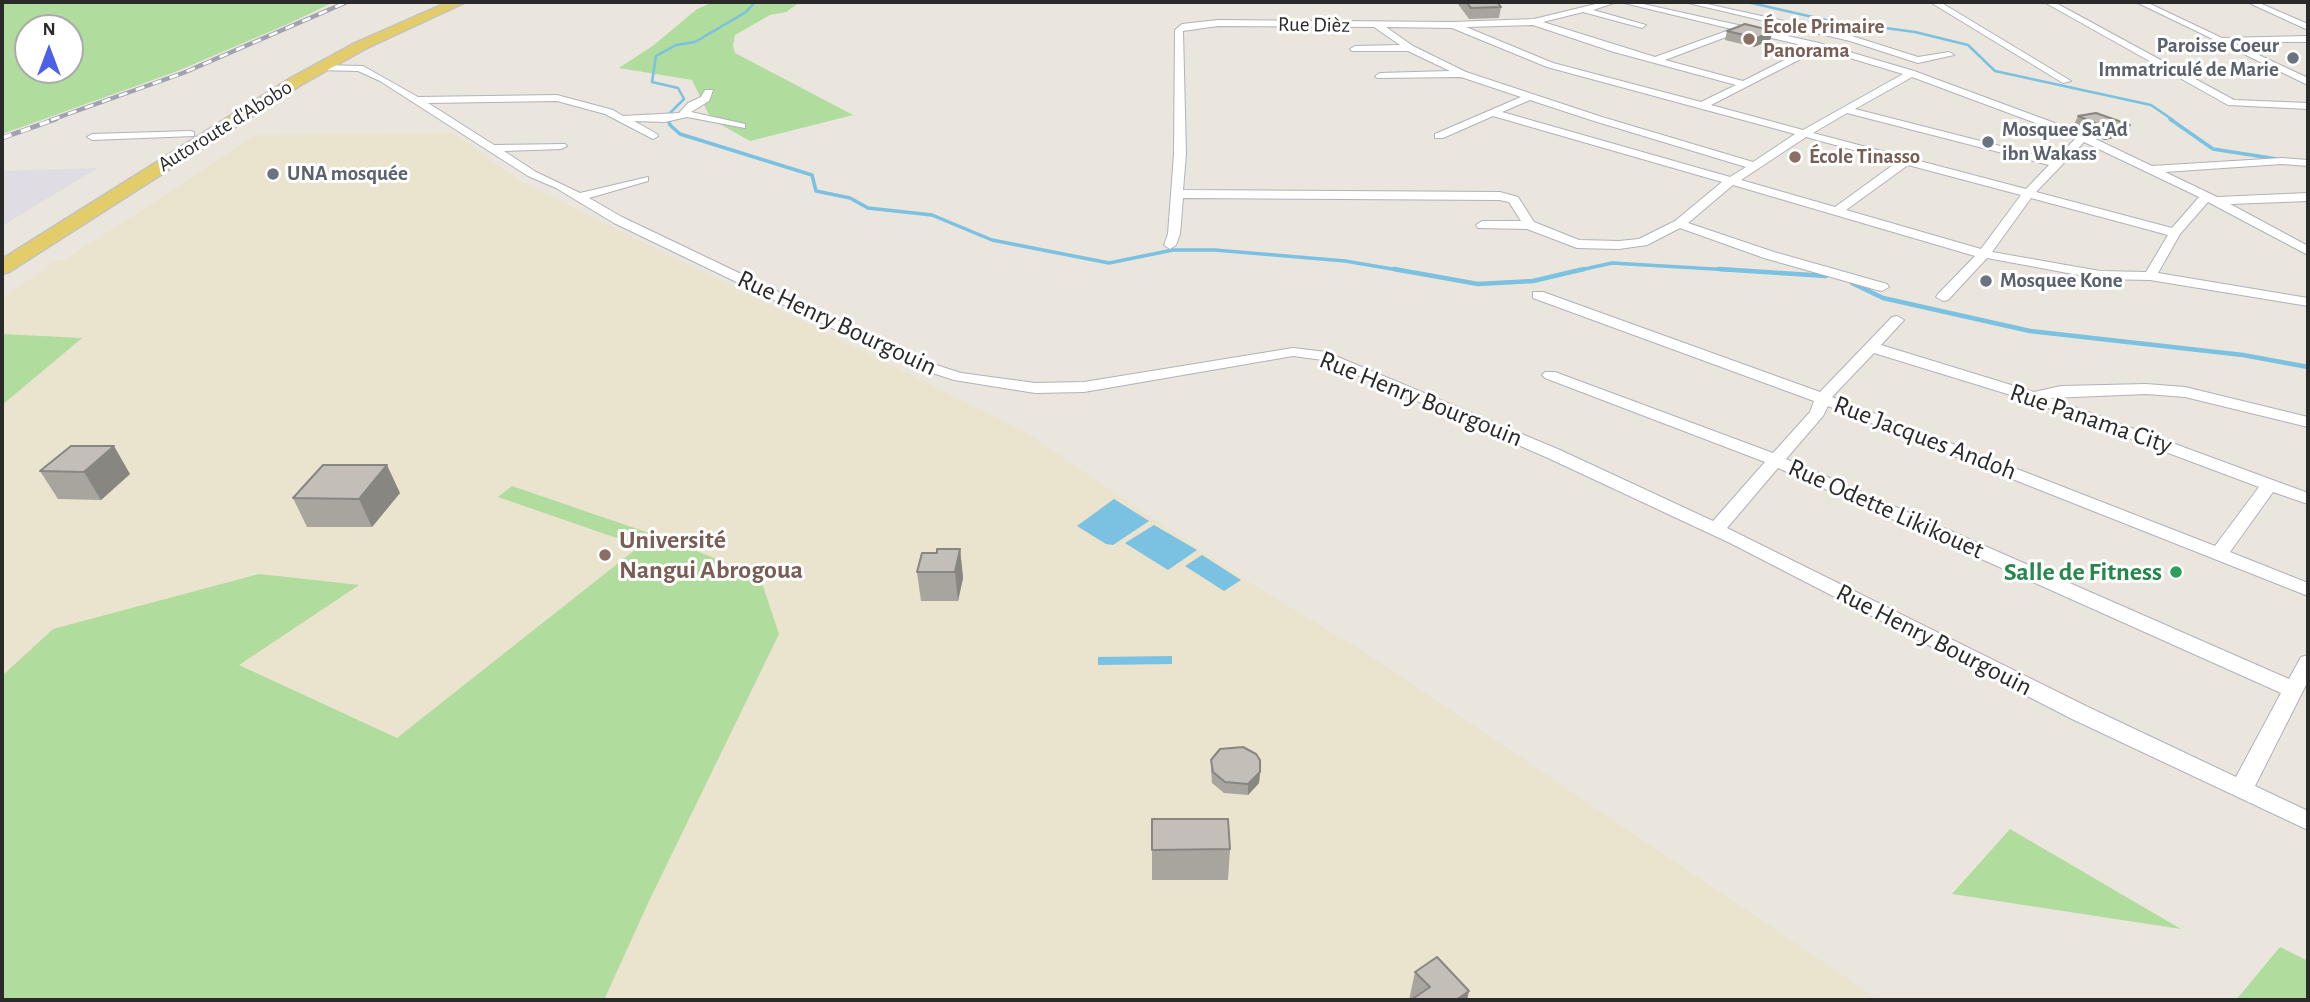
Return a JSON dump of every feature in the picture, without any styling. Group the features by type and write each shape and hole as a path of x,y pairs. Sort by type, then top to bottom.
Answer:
{"main road":[{"path":"2,251 303,67 442,2"},
{"name":"Autoroute d'Abobo","path":"2,268 320,68 459,2"}],"street":[{"name":"Rue Dièz","path":"1178,194 1180,30 1196,24 1218,23 1453,25 1534,22 1613,2"},
{"path":"1624,2 1819,46 1911,73 2083,138 2211,198 2308,251"},
{"path":"1688,2 1875,46 1918,60 1949,55"},
{"path":"1934,2 2066,80"},
{"path":"2048,2 2232,103 2308,106"},
{"path":"2140,2 2308,82"},
{"path":"2251,2 2308,27"},
{"path":"1582,10 1642,25"},
{"path":"1534,22 1744,84"},
{"path":"1377,25 1410,48 1464,74 1528,97 1756,166"},
{"path":"1453,25 1550,65 2175,233"},
{"path":"1657,60 1740,29"},
{"path":"2219,38 2308,39"},
{"path":"1845,53 1903,40"},
{"path":"1702,106 1819,46"},
{"path":"1355,49 1410,48"},
{"name":"Rue Henry Bourgouin","path":"320,68 360,68 383,79 532,174 618,220 903,357 959,377 1035,388 1084,387 1270,355 1309,353 1326,356 1554,454 1715,530 2080,713 2308,821"},
{"path":"1482,225 1530,225 1577,244 1642,242 1679,224 1730,181 1803,134 1911,73"},
{"path":"1380,76 1464,74"},
{"path":"685,115 692,105 705,99 709,92"},
{"path":"1439,136 1528,97"},
{"path":"415,100 556,98 622,118 653,136"},
{"path":"1846,110 2058,164"},
{"path":"1494,113 1984,254 2100,275 2150,276 2308,302"},
{"path":"622,118 665,119 685,115 741,126"},
{"path":"92,137 190,134"},
{"path":"1943,297 1984,254 2029,193 2083,138"},
{"path":"492,148 561,146"},
{"path":"2151,169 2283,161 2308,163"},
{"path":"1836,212 1906,162"},
{"path":"578,197 644,179"},
{"path":"1170,245 1178,194 1500,196 1514,200 1530,225"},
{"path":"2150,276 2175,233 2211,198 2308,197"},
{"path":"1679,224 1769,255 1881,287"},
{"path":"2286,239 2308,238"},
{"name":"Rue Jacques Andoh","path":"1538,295 1823,398 2308,590"},
{"path":"1715,530 1817,413 1823,398 1897,320"},
{"name":"Rue Panama City","path":"1871,346 2033,397 2308,499"},
{"name":"Rue Odette Likikouet","path":"1550,375 1775,460 2294,690"},
{"path":"2033,397 2061,391 2146,389 2185,392 2308,422"},
{"path":"2218,555 2269,485"},
{"path":"2242,788 2308,662"}],"shaded area":[{"name":"Université Nangui Abrogoua","path":"453,133 521,182 1020,429 1234,573 1372,657 1879,1000 2,1000 2,298 255,135"},
{"path":"98,168 2,226 2,171"}],"green space":[{"path":"2,2 334,2 175,72 2,134"},
{"path":"713,2 800,2 786,12 770,15 735,35 735,53 853,115 750,141 711,119 692,80 619,68 654,45 697,9"},
{"path":"2,334 82,338 2,405"},
{"path":"512,486 675,542 760,577 779,634 649,901 604,1000 2,1000 2,676 53,629 259,574 359,585 239,665 397,738 640,546 498,497"},
{"path":"2010,829 2181,929 1952,894"},
{"path":"2280,947 2308,961 2308,1000 2236,1000"}],"water":[{"path":"1114,499 1149,521 1113,545 1106,544 1077,526"},
{"path":"1154,525 1197,550 1168,570 1125,543"},
{"path":"1202,555 1241,580 1224,591 1185,566"},
{"path":"1172,656 1172,664 1098,665 1098,657"}],"building":[{"path":"1466,2 1497,2 1501,7 1471,8"},
{"path":"1745,24 1773,31 1757,38 1727,31"},
{"path":"2096,113 2130,125 2109,129 2078,116"},
{"path":"71,446 114,446 84,472 40,471"},
{"path":"323,465 387,465 359,499 293,498"},
{"path":"937,549 960,549 955,572 917,572 922,553 937,553"},
{"path":"1243,747 1256,754 1260,760 1260,772 1248,784 1225,782 1213,772 1211,760 1220,749"},
{"path":"1152,819 1228,819 1230,849 1152,850"},
{"path":"1437,957 1469,991 1456,1000 1411,1000 1430,987 1415,972"}],"waterway":[{"path":"668,120 667,116 684,99 678,88 652,82 656,56 676,45 695,42 746,12 755,2"},
{"path":"1747,2 1826,20 1915,32 1968,45 1995,71 2151,105 2173,120"},
{"path":"668,119 670,125 680,134 812,175 816,191 850,198 868,208 932,215 992,240 1109,263 1173,250 1215,250 1345,261 1404,271"},
{"path":"2170,119 2213,149 2277,159"},
{"path":"1576,271 1612,263 1748,271"},
{"path":"1394,269 1478,284 1533,281 1584,269"},
{"path":"1719,269 1826,276"},
{"path":"1852,283 1883,298 2030,331 2243,355 2308,367"}],"railway":[{"path":"51,120 183,73 347,2"},
{"path":"2,138 56,119"}],"place":[{"name":"École Primaire Panorama","path":"1749,39"},
{"name":"Paroisse Coeur Immatriculé de Marie","path":"2293,58"},
{"name":"Mosquee Sa'Ad ibn Wakass","path":"1988,142"},
{"name":"École Tinasso","path":"1795,157"},
{"name":"UNA mosquée","path":"273,174"},
{"name":"Mosquee Kone","path":"1986,281"},
{"name":"Université Nangui Abrogoua","path":"605,555"},
{"name":"Salle de Fitness","path":"2176,572"}]}
